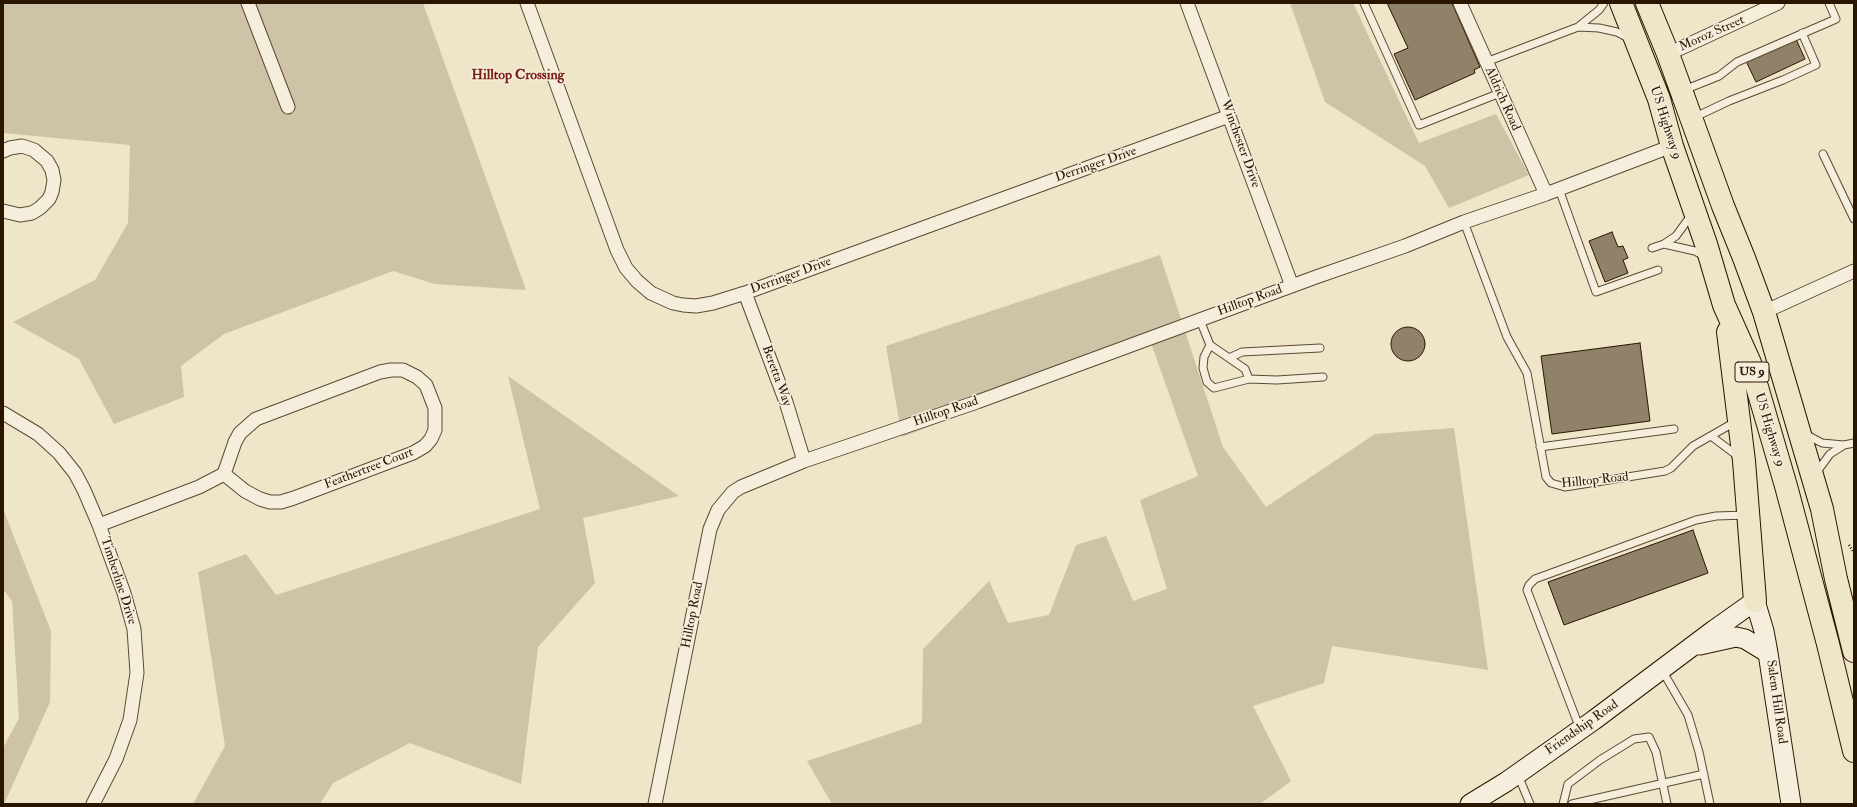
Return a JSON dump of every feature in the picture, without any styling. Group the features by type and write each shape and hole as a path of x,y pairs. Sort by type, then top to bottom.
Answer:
{"highway":[{"name":"US Highway 9","path":"1621,3 1659,99 1672,146 1695,210 1724,305 1750,363 1784,479 1828,644 1854,751"},
{"name":"US Highway 9","path":"1647,3 1668,54 1722,206 1744,258 1764,312 1822,509 1854,651"},
{"path":"1724,305 1740,420 1755,601"}],"street":[{"path":"248,3 288,107"},
{"name":"Derringer Drive","path":"527,3 617,250 626,268 637,280 651,293 673,303 696,306 713,304 1230,116"},
{"name":"Winchester Drive","path":"1187,3 1292,286"},
{"name":"Aldrich Road","path":"1460,3 1546,194"},
{"name":"Moroz Street","path":"1668,54 1778,3"},
{"path":"3,151 22,146 34,150 47,161 52,170 54,180 52,192 48,199 40,208 32,213 20,215 3,211"},
{"name":"Hilltop Road","path":"655,804 710,529 718,510 725,500 741,487 804,461 977,402 1405,246 1464,222 1546,194 1672,146"},
{"path":"1764,312 1854,271"},
{"name":"Beretta Way","path":"745,293 786,402 804,461"},
{"name":"Feathertree Court","path":"403,370 417,377 426,385 435,408 435,430 431,439 425,446 413,453 294,498 281,502 270,502 260,499 224,474 240,433 256,419 380,372 403,370"},
{"name":"Timberline Drive","path":"3,413 38,434 66,462 84,490 99,525 132,622 136,646 137,673 133,706 124,741 93,804"},
{"path":"99,525 199,487 224,474"},
{"name":"Friendship Road","path":"1470,804 1580,729 1755,601"},
{"name":"Salem Hill Road","path":"1755,601 1764,632 1768,653 1791,804"},
{"name":"Friendship Road","path":"1691,647 1736,637 1745,639 1768,653"}],"lane":[{"path":"1364,3 1419,125 1500,94"},
{"path":"1486,62 1578,27 1600,10 1604,3"},
{"path":"1681,92 1714,79 1737,62 1836,18 1829,3"},
{"path":"1578,27 1599,28 1616,32 1636,42"},
{"path":"1691,119 1729,101 1783,80 1816,65 1802,33"},
{"path":"1823,154 1854,219"},
{"path":"1559,189 1596,292 1658,270"},
{"path":"1652,248 1664,244 1676,236 1695,210"},
{"name":"Hilltop Road","path":"1464,222 1507,337 1526,372 1546,477 1551,483 1565,486 1665,471 1671,468 1693,446 1740,420"},
{"path":"1664,244 1695,251 1710,259"},
{"path":"1200,320 1210,345 1245,370 1248,379"},
{"path":"1210,345 1204,357 1203,368 1207,382 1214,388 1248,379 1277,380 1323,377"},
{"path":"1229,358 1242,352 1320,348"},
{"path":"1540,447 1674,429"},
{"path":"1798,430 1822,442 1844,445 1854,443"},
{"path":"1710,436 1744,461"},
{"path":"1813,478 1830,454 1844,445"},
{"path":"1580,729 1527,590 1529,585 1535,579 1696,520 1716,516 1749,515"},
{"path":"1662,670 1688,715 1700,752 1710,804"},
{"path":"1563,804 1568,784 1600,760 1634,739 1649,737 1656,752 1666,804"},
{"path":"1517,773 1530,804"},
{"path":"1572,804 1704,774"}],"shaded area":[{"path":"3,3 423,3 526,290 435,284 393,271 224,334 181,366 184,397 114,424 79,359 13,322 95,280 128,223 130,145 3,133"},
{"path":"1290,3 1353,3 1419,143 1496,114 1529,175 1449,208 1425,166 1325,102"},
{"path":"1160,255 1223,447 1266,507 1375,434 1454,428 1488,670 1332,646 1324,683 1253,706 1291,781 1260,804 832,804 807,761 922,723 923,649 989,581 1008,623 1049,615 1076,545 1106,536 1133,601 1167,589 1140,500 1198,476 1151,343 902,437 886,346"},
{"path":"508,376 679,496 583,518 595,583 538,647 521,784 410,743 333,783 320,804 193,804 225,746 198,572 246,554 276,595 540,509"},
{"path":"3,509 51,631 50,702 4,804 3,748 19,718 12,601 3,589"}],"building":[{"path":"1387,3 1452,3 1480,67 1474,70 1475,73 1415,100 1394,54 1408,48"},
{"path":"1796,39 1805,59 1756,82 1746,61"},
{"path":"1612,232 1618,247 1623,246 1628,258 1623,260 1628,273 1605,282 1589,241"},
{"path":"1411,327 1420,332 1424,337 1424,351 1420,356 1415,360 1405,361 1401,360 1392,351 1391,341 1392,337 1401,328"},
{"path":"1640,343 1650,421 1552,434 1541,356"},
{"path":"1693,530 1708,573 1564,625 1548,582"}],"district":[{"name":"Hilltop Crossing","path":"518,76"}]}
